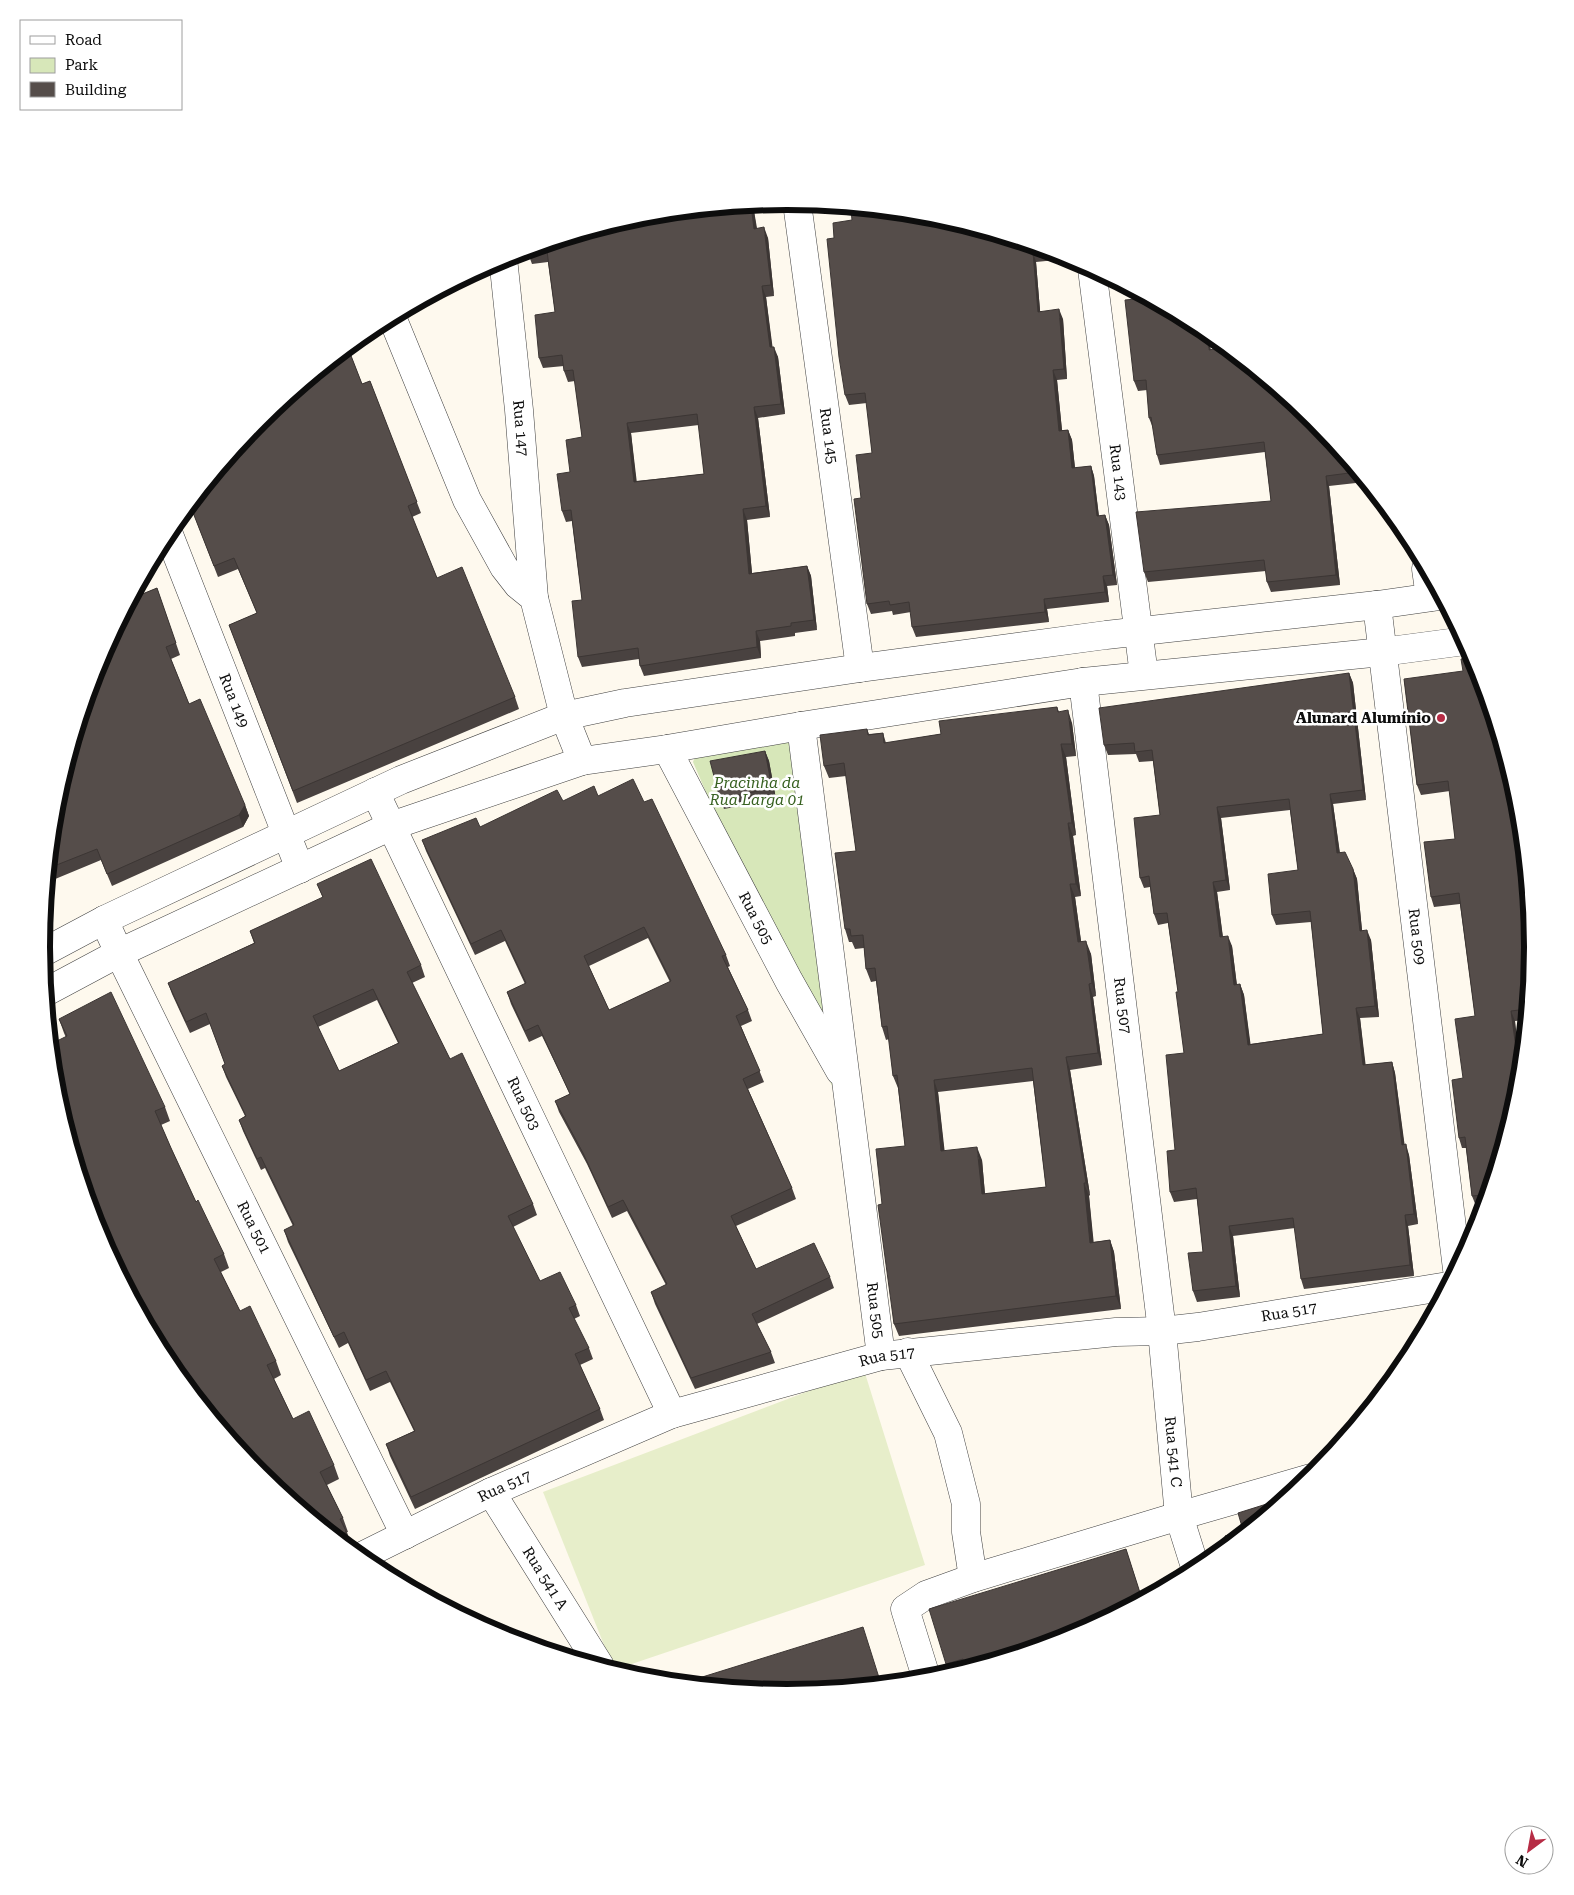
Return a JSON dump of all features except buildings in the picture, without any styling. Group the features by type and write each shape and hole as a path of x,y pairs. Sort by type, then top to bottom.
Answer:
{"street":[{"name":"Rua 145","path":"798,210 860,668"},
{"name":"Rua 147","path":"504,267 519,410 534,598 564,716 582,761"},
{"name":"Rua 143","path":"1093,278 1140,631 1144,675"},
{"path":"395,324 467,500 504,568 518,585 534,598"},
{"name":"Rua 149","path":"172,542 300,869"},
{"path":"50,949 104,920 401,780 564,716 625,702 860,668 1140,631 1377,605 1434,596"},
{"name":"Rua 509","path":"1377,605 1456,1257"},
{"path":"52,989 119,953 391,826 582,761 1083,682 1382,652 1457,642"},
{"name":"Rua 507","path":"1083,682 1162,1331"},
{"name":"Rua 505","path":"801,726 881,1356"},
{"name":"Rua 505","path":"667,749 789,981 848,1085"},
{"name":"Rua 503","path":"375,792 672,1414"},
{"name":"Rua 501","path":"104,920 405,1535"},
{"name":"Rua 517","path":"368,1553 491,1492 672,1414 881,1356 1116,1332 1162,1331 1198,1327 1440,1287"},
{"name":"Rua 541 C","path":"1162,1331 1179,1516 1193,1562"},
{"path":"908,1352 948,1433 966,1504 966,1532 973,1578"},
{"path":"924,1671 904,1610 926,1595 973,1578 1293,1483"},
{"name":"Rua 541 A","path":"491,1492 596,1659"}],"green space":[{"name":"Pracinha da Rua Larga 01","path":"786,739 799,756 835,1093 693,762 697,751"},
{"path":"864,1370 925,1565 626,1666 611,1663 543,1492"}],"place":[{"name":"Alunard Alumínio","path":"1441,718"}]}
